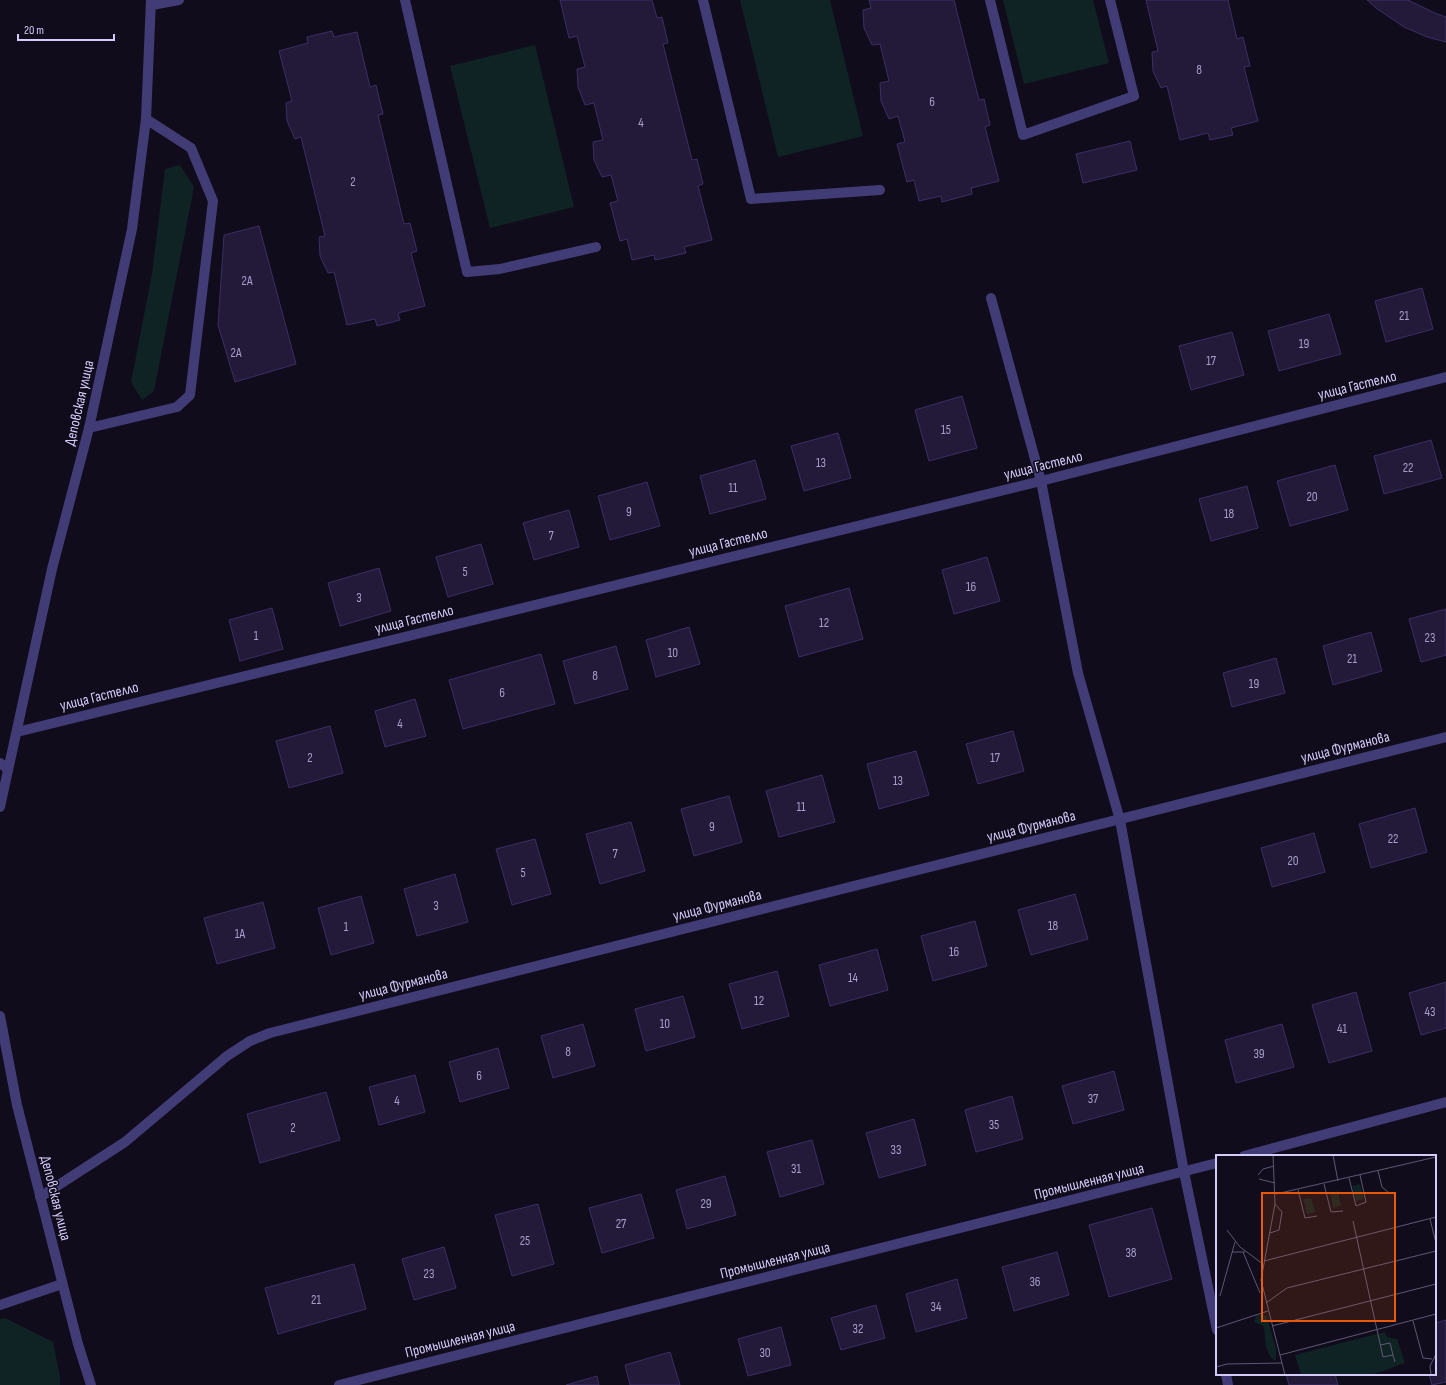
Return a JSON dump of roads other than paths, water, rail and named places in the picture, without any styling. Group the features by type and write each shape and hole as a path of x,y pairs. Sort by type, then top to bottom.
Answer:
{"street":[{"path":"151,2 179,0"},
{"path":"405,0 467,272 500,269 596,247"},
{"path":"703,0 751,198 880,190"},
{"path":"990,0 1024,134 1134,96 1110,0"},
{"name":"Деповская улица","path":"0,807 4,766 16,732 52,569 90,428 132,230 146,119 151,2"},
{"path":"90,428 177,407 190,395 213,201 191,148 146,119"},
{"path":"991,298 1041,481 1078,673 1120,820 1184,1172 1216,1325"},
{"name":"улица Гастелло","path":"16,732 1041,481 1446,377"},
{"name":"улица Фурманова","path":"40,1197 125,1142 227,1056 250,1041 270,1033 1446,737"},
{"name":"Деповская улица","path":"0,1016 17,1105 62,1284 91,1385"},
{"path":"1248,1155 1446,1102"},
{"name":"Промышленная улица","path":"339,1385 1216,1163"},
{"path":"0,1305 62,1284"},
{"path":"1226,1375 1228,1385"}]}
